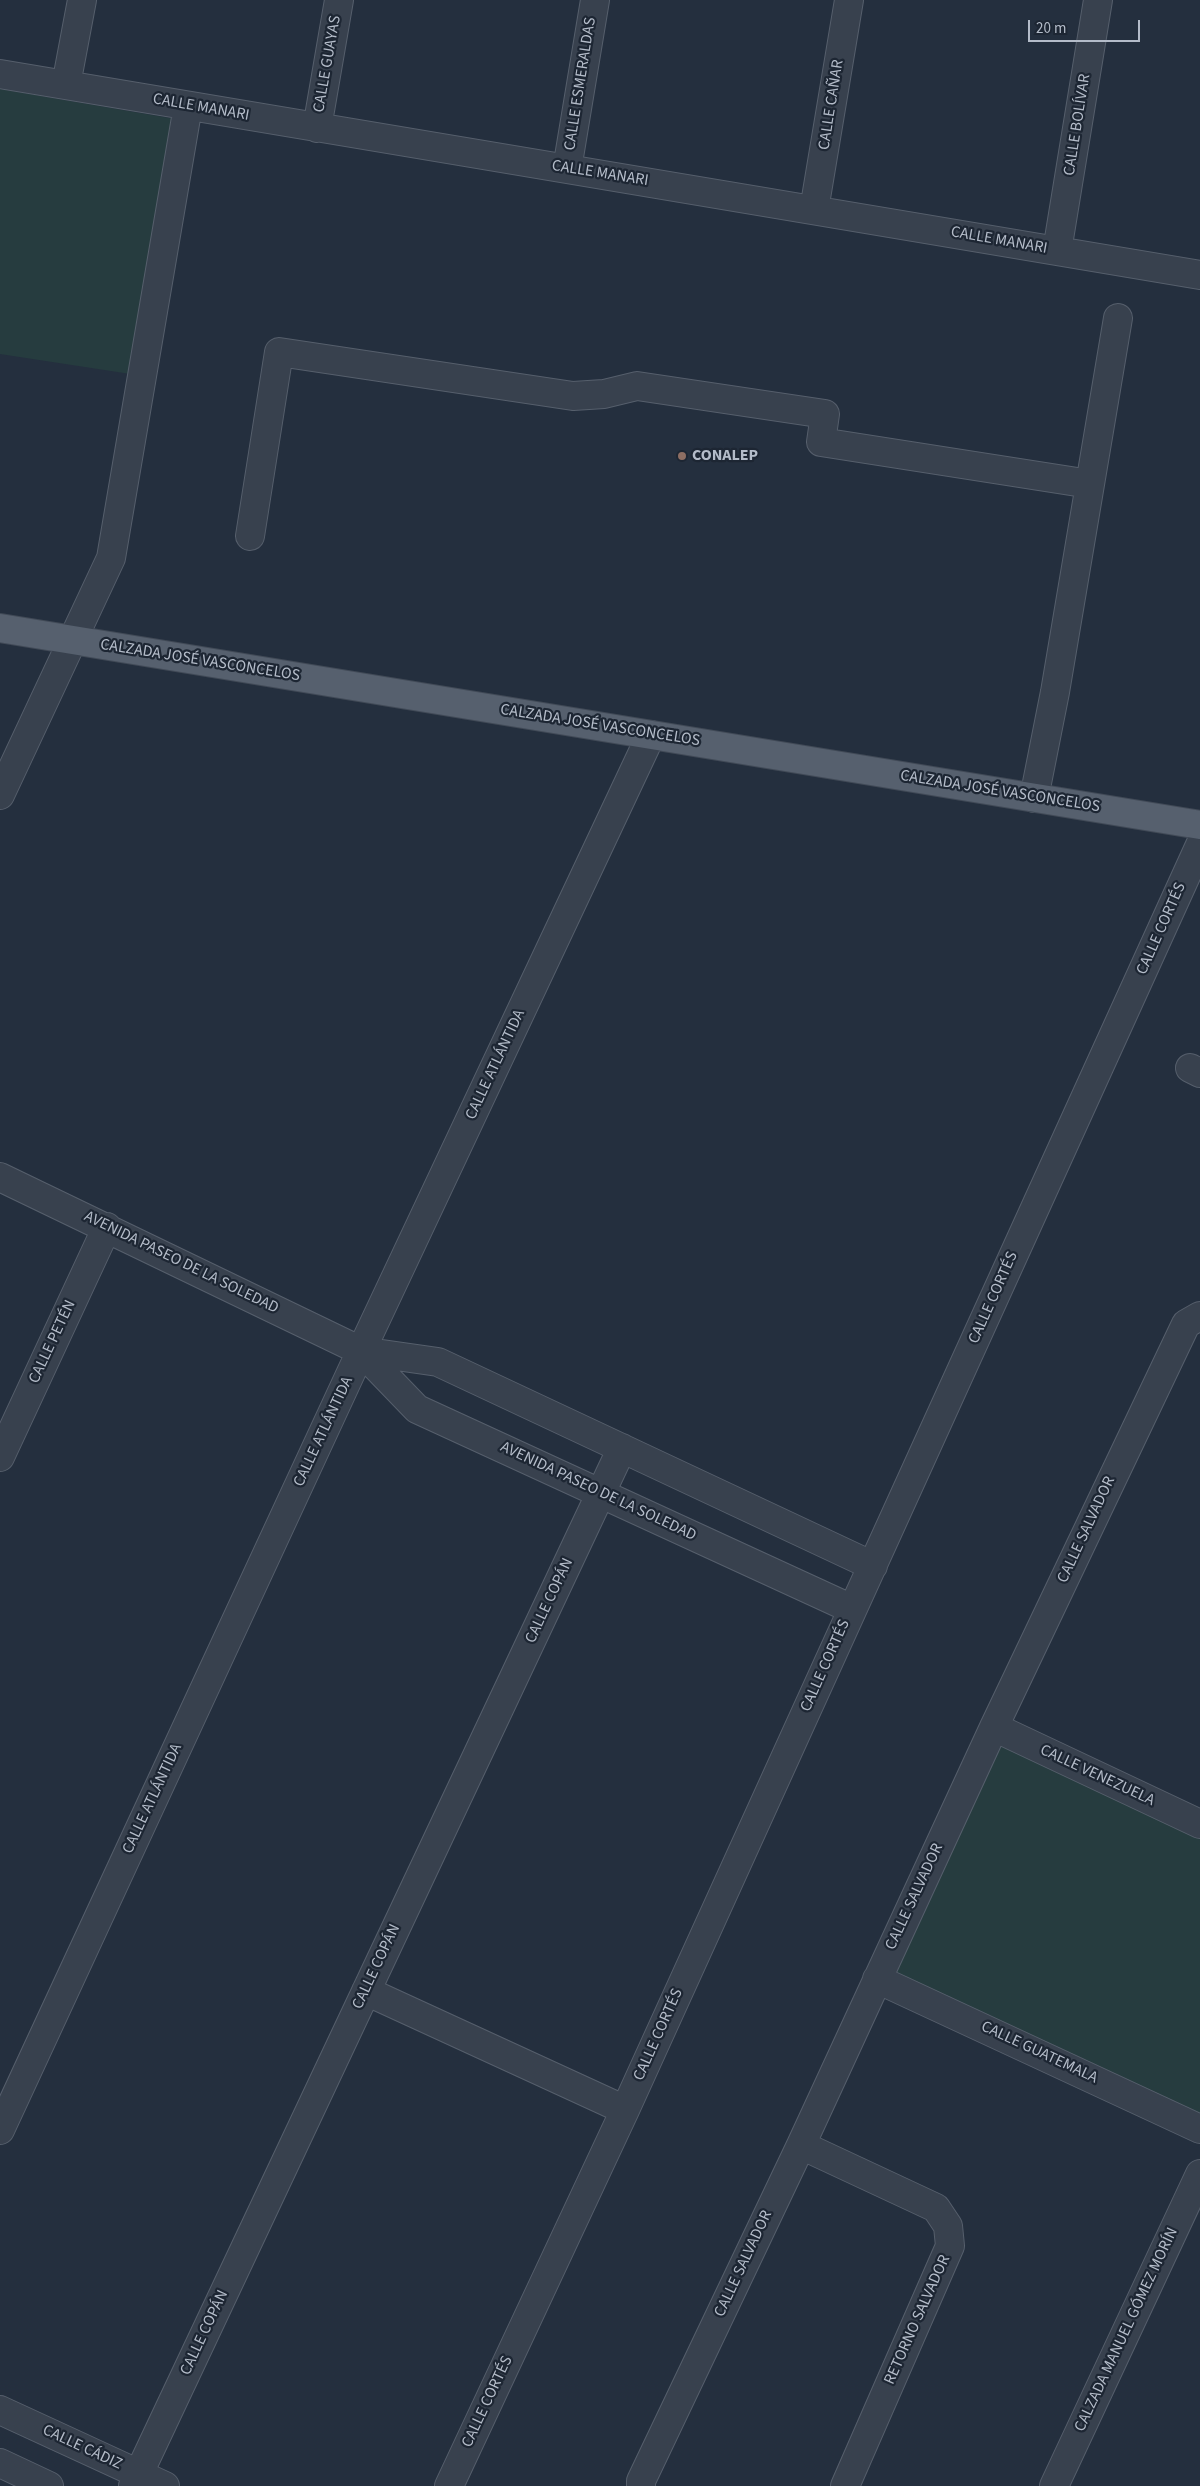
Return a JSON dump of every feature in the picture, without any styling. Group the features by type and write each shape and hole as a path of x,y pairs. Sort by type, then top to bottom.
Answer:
{"main road":[{"name":"CALZADA JOSÉ VASCONCELOS","path":"0,628 1200,825"}],"street":[{"path":"66,85 82,0"},
{"name":"CALLE GUAYAS","path":"318,128 339,0"},
{"name":"CALLE ESMERALDAS","path":"567,169 595,0"},
{"name":"CALLE CAÑAR","path":"814,210 849,0"},
{"name":"CALLE BOLÍVAR","path":"1057,251 1098,0"},
{"name":"CALLE MANARI","path":"0,74 1200,275"},
{"path":"0,795 111,558 188,106"},
{"path":"1034,798 1055,692 1118,318"},
{"path":"250,536 279,352 573,396 604,394 637,386 825,414 821,442 1090,484"},
{"name":"CALLE ATLÁNTIDA","path":"0,2130 361,1351 651,735"},
{"name":"CALLE CORTÉS","path":"449,2486 625,2110 1200,845"},
{"name":"AVENIDA PASEO DE LA SOLEDAD","path":"0,1177 361,1351 438,1362 873,1566"},
{"name":"CALLE PETÉN","path":"0,1457 107,1227"},
{"name":"CALLE SALVADOR","path":"641,2486 641,2481 801,2146 994,1727 1186,1324 1200,1316"},
{"name":"AVENIDA PASEO DE LA SOLEDAD","path":"361,1351 417,1409 852,1609"},
{"name":"CALLE COPÁN","path":"136,2480 622,1448"},
{"name":"CALLE VENEZUELA","path":"994,1727 1200,1824"},
{"name":"CALLE GUATEMALA","path":"877,1979 1200,2129"},
{"path":"366,1991 625,2110"},
{"name":"RETORNO SALVADOR","path":"801,2146 936,2208 948,2226 950,2246 845,2486"},
{"name":"CALZADA MANUEL GÓMEZ MORÍN","path":"1054,2486 1200,2174"},
{"name":"CALLE CÁDIZ","path":"0,2410 136,2480 165,2486"},
{"path":"0,2463 50,2486"}],"green space":[{"path":"0,89 175,119 137,375 0,354"},
{"path":"1000,1738 1200,1832 1200,2120 890,1973"}],"place":[{"name":"CONALEP","path":"682,456"}]}
